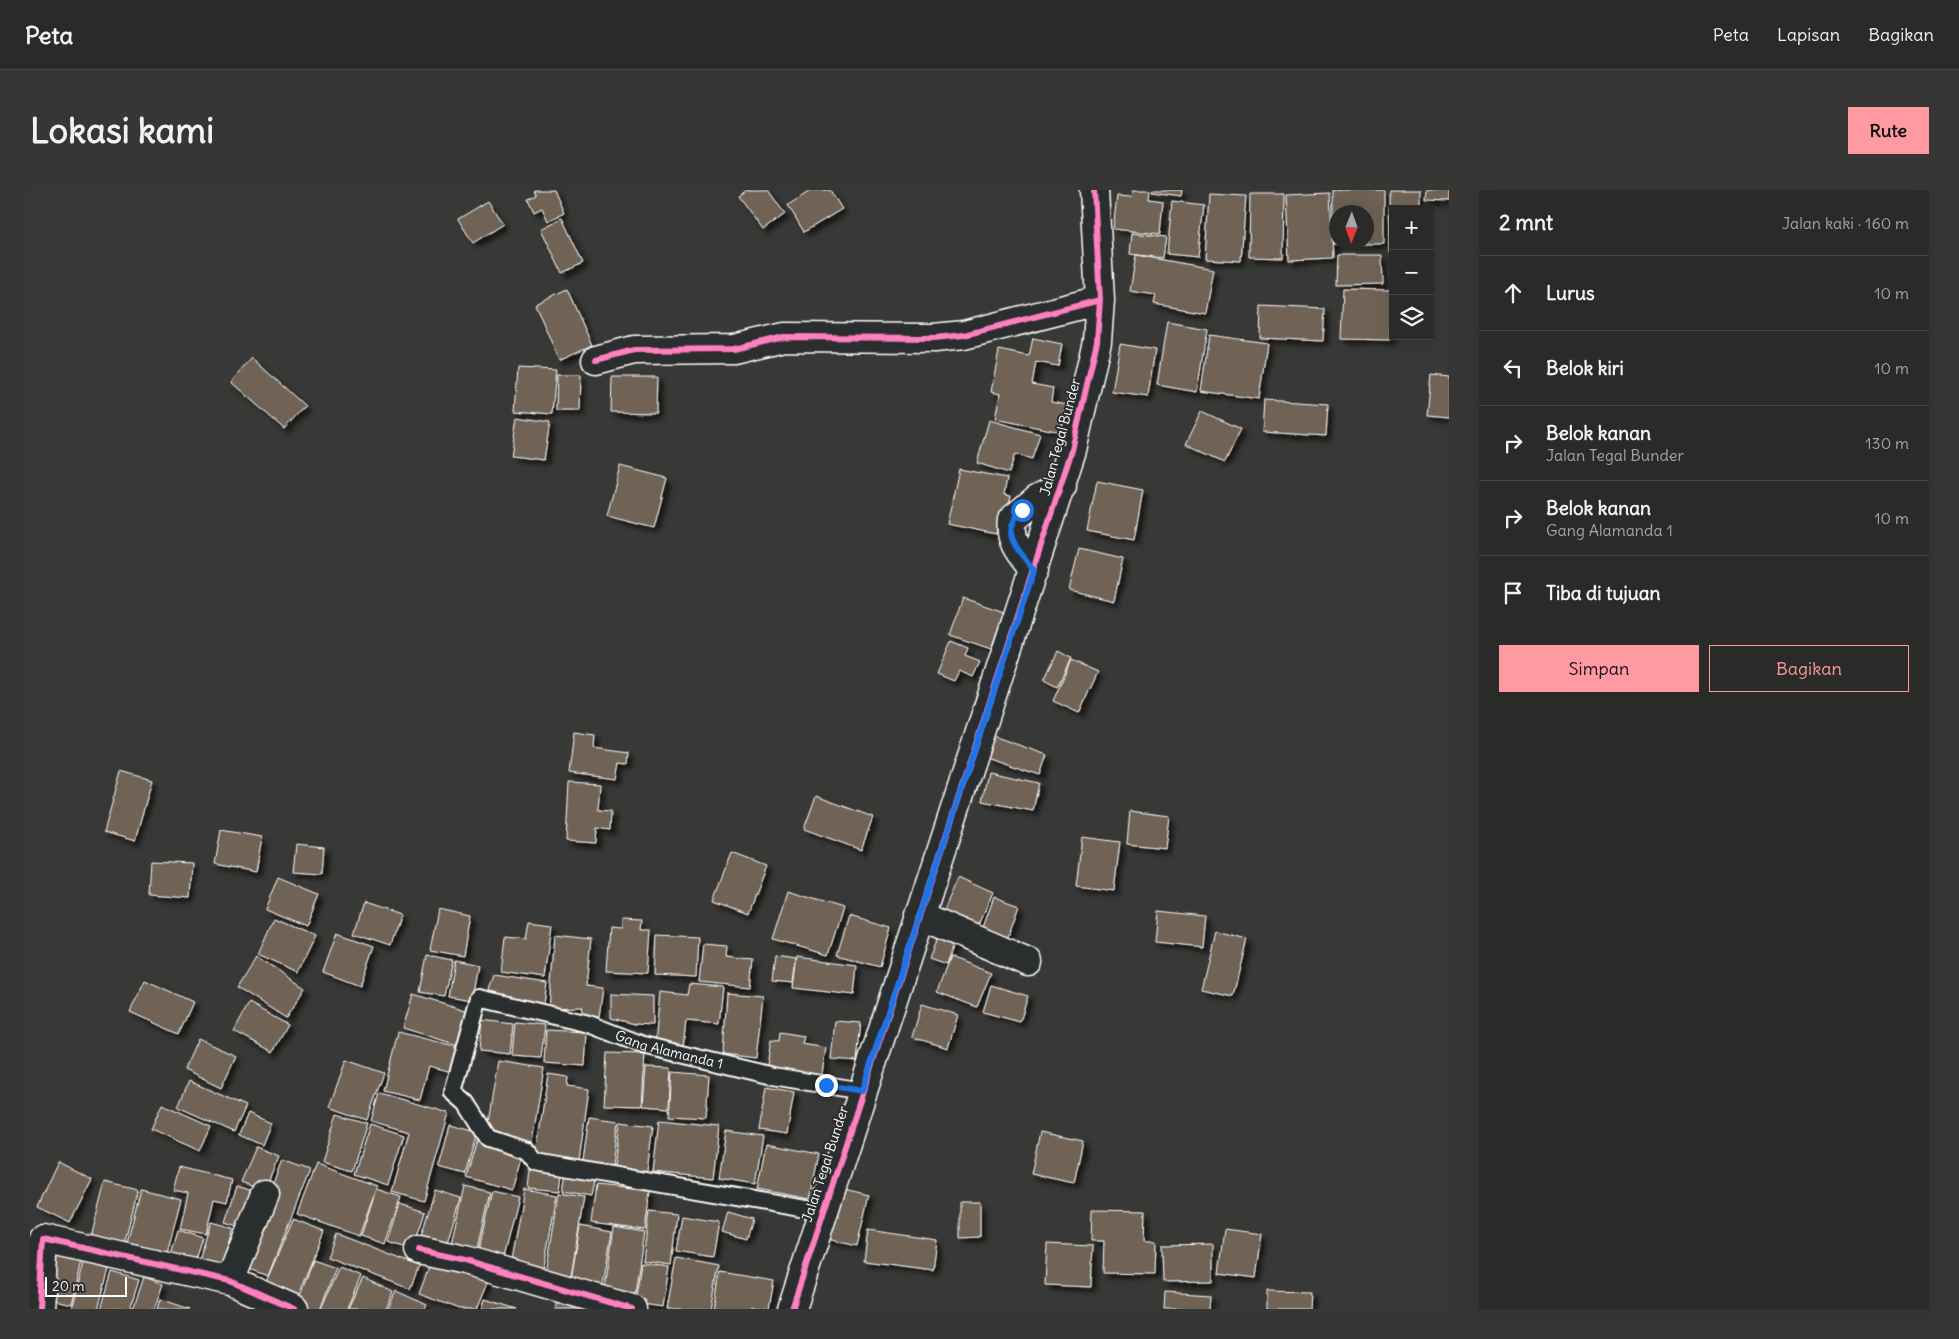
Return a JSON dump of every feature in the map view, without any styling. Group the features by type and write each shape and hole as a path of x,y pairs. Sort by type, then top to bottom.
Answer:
{"street":[{"name":"Jalan Tegal Bunder","path":"792,1309 919,915 1062,486 1097,341 1100,300 1094,190"},
{"path":"596,360 634,350 734,350 784,337 915,338 964,335 1100,300"},
{"path":"1034,570 1015,546 1010,534 1012,520 1037,499 1062,486"},
{"path":"919,915 1028,962"},
{"path":"230,1281 265,1194"},
{"path":"39,1309 36,1235 230,1281 294,1309"},
{"path":"419,1250 465,1260 632,1309"}],"lane":[{"name":"Gang Alamanda 1","path":"823,1212 536,1162 527,1151 488,1138 466,1103 453,1092 479,998 589,1024 643,1045 773,1076 862,1091"}],"building":[{"path":"534,190 554,190 564,213 548,221 542,208 534,212 528,199 536,195"},
{"path":"746,190 768,190 785,214 763,230 738,196"},
{"path":"812,190 830,190 842,209 804,232 788,205"},
{"path":"1133,190 1150,190 1149,199 1163,201 1160,234 1113,229 1117,196 1132,197"},
{"path":"1153,190 1182,190 1181,196 1152,192"},
{"path":"1333,190 1384,190 1384,244 1374,244 1374,205 1333,205"},
{"path":"1389,190 1421,190 1421,205 1389,205"},
{"path":"1427,190 1449,190 1449,201 1426,200"},
{"path":"1330,193 1329,250 1333,250 1333,258 1289,260 1286,195"},
{"path":"1209,194 1246,196 1241,261 1205,259"},
{"path":"1250,194 1284,194 1283,258 1249,257"},
{"path":"488,201 503,224 473,243 458,219"},
{"path":"1172,201 1204,205 1198,257 1167,254"},
{"path":"562,218 583,263 562,273 541,229"},
{"path":"1132,233 1166,237 1163,258 1130,254"},
{"path":"1136,255 1213,269 1205,313 1154,304 1156,295 1130,291"},
{"path":"1337,255 1382,255 1383,284 1336,285"},
{"path":"567,289 592,345 559,360 535,304"},
{"path":"1343,289 1389,290 1389,340 1341,339"},
{"path":"1261,306 1325,309 1323,341 1260,338"},
{"path":"1167,322 1207,329 1197,392 1157,385"},
{"path":"1209,335 1267,343 1259,399 1201,391"},
{"path":"1033,338 1062,344 1058,366 1036,362 1032,384 1053,388 1051,402 1067,405 1061,432 995,419 1000,394 991,392 999,350 1029,356"},
{"path":"1120,344 1155,350 1148,397 1112,392"},
{"path":"252,358 305,406 284,429 231,382"},
{"path":"518,368 556,370 552,414 515,411"},
{"path":"557,375 581,375 580,411 556,411"},
{"path":"1431,375 1449,377 1449,417 1427,415"},
{"path":"612,377 657,377 656,413 611,412"},
{"path":"1264,400 1328,404 1326,436 1262,432"},
{"path":"1202,411 1241,429 1225,462 1186,444"},
{"path":"517,417 550,422 544,460 511,456"},
{"path":"989,420 1040,434 1032,459 1015,454 1009,473 977,463"},
{"path":"620,466 667,478 654,528 607,516"},
{"path":"959,469 1007,478 1004,495 1011,496 1006,519 999,518 996,534 947,524"},
{"path":"1097,481 1143,490 1134,540 1087,531"},
{"path":"1079,549 1123,559 1114,601 1069,590"},
{"path":"963,598 1004,612 991,649 950,635"},
{"path":"951,641 968,648 965,656 980,662 973,677 959,671 954,681 937,674"},
{"path":"1058,651 1071,658 1057,687 1044,680"},
{"path":"1071,660 1098,672 1079,713 1053,701"},
{"path":"574,732 595,735 594,748 629,753 628,764 620,763 617,779 569,773"},
{"path":"993,736 1047,755 1040,775 985,757"},
{"path":"121,771 152,780 135,841 104,832"},
{"path":"988,772 1039,783 1033,811 982,801"},
{"path":"569,782 600,784 598,810 611,811 610,830 597,828 596,843 566,841"},
{"path":"816,796 873,817 861,850 804,829"},
{"path":"1130,811 1169,816 1165,848 1127,844"},
{"path":"221,830 262,837 256,872 215,864"},
{"path":"1082,837 1120,842 1114,891 1076,886"},
{"path":"296,844 324,847 322,874 293,872"},
{"path":"732,853 766,866 748,913 714,900"},
{"path":"151,861 192,863 190,898 149,895"},
{"path":"278,877 319,894 306,926 265,909"},
{"path":"958,877 993,893 976,932 941,916"},
{"path":"788,891 843,908 828,955 773,939"},
{"path":"994,897 1019,906 1005,945 980,936"},
{"path":"364,903 400,915 390,945 354,933"},
{"path":"438,909 470,916 463,956 430,950"},
{"path":"1158,911 1205,916 1202,947 1155,942"},
{"path":"849,916 891,928 880,967 837,955"},
{"path":"274,918 315,936 298,972 258,954"},
{"path":"621,920 642,921 641,930 651,930 648,973 606,971 609,928 621,929"},
{"path":"529,921 552,924 545,978 501,972 505,937 526,939"},
{"path":"1215,931 1247,939 1233,996 1201,989"},
{"path":"337,933 374,946 360,986 323,972"},
{"path":"555,935 591,939 586,986 603,988 599,1017 581,1015 583,1007 549,1008"},
{"path":"657,935 698,937 696,977 655,975"},
{"path":"938,936 954,942 946,965 929,959"},
{"path":"703,944 727,946 726,957 753,960 750,987 699,982"},
{"path":"427,955 452,960 444,996 420,992"},
{"path":"256,956 305,988 286,1018 237,987"},
{"path":"775,956 796,959 793,983 772,981"},
{"path":"797,957 857,965 854,995 793,988"},
{"path":"950,957 991,973 977,1007 937,992"},
{"path":"454,960 478,965 472,1000 448,996"},
{"path":"494,975 547,983 544,1004 488,993"},
{"path":"145,980 193,1002 179,1034 130,1012"},
{"path":"689,984 723,987 719,1024 686,1021 683,1047 655,1044 660,992 687,995"},
{"path":"991,985 1028,996 1020,1022 983,1012"},
{"path":"727,993 763,996 756,1058 723,1054"},
{"path":"413,994 472,1012 461,1046 403,1028"},
{"path":"611,994 653,996 653,1025 635,1024 611,1018"},
{"path":"249,1003 288,1025 273,1052 234,1031"},
{"path":"922,1004 958,1015 948,1048 912,1037"},
{"path":"482,1020 513,1024 510,1054 479,1051"},
{"path":"835,1021 861,1023 857,1061 831,1059"},
{"path":"515,1022 545,1025 541,1058 512,1056"},
{"path":"546,1030 587,1032 585,1066 544,1063"},
{"path":"398,1032 463,1048 456,1073 429,1066 420,1100 383,1091"},
{"path":"780,1032 804,1036 802,1044 826,1048 821,1080 766,1072 771,1040 779,1041"},
{"path":"198,1039 236,1056 221,1088 184,1070"},
{"path":"607,1053 645,1054 642,1106 604,1105"},
{"path":"346,1060 384,1073 367,1120 329,1107"},
{"path":"498,1061 544,1068 532,1142 486,1135"},
{"path":"646,1067 671,1068 669,1108 643,1106"},
{"path":"672,1072 709,1075 706,1118 669,1116"},
{"path":"548,1074 568,1077 567,1086 589,1089 579,1161 536,1154"},
{"path":"189,1081 246,1106 234,1132 178,1107"},
{"path":"766,1087 794,1092 787,1134 759,1130"},
{"path":"379,1093 449,1113 424,1201 392,1192 409,1132 371,1121"},
{"path":"162,1104 211,1126 200,1151 151,1129"},
{"path":"248,1113 271,1123 262,1145 239,1135"},
{"path":"337,1114 367,1123 352,1171 322,1162"},
{"path":"589,1117 618,1121 611,1172 582,1168"},
{"path":"659,1120 719,1126 713,1178 653,1172"},
{"path":"620,1122 653,1126 646,1178 613,1173"},
{"path":"370,1124 404,1135 388,1185 354,1174"},
{"path":"450,1125 477,1132 465,1174 439,1167"},
{"path":"726,1131 763,1136 755,1184 719,1178"},
{"path":"1040,1132 1083,1141 1074,1183 1031,1174"},
{"path":"478,1137 523,1150 512,1190 466,1177"},
{"path":"766,1144 819,1154 810,1199 757,1189"},
{"path":"256,1147 279,1156 264,1191 241,1182"},
{"path":"282,1160 310,1170 268,1276 241,1266"},
{"path":"58,1162 92,1179 70,1223 37,1207"},
{"path":"316,1164 377,1186 359,1236 297,1214"},
{"path":"179,1167 232,1180 227,1202 214,1199 206,1234 180,1229 188,1193 173,1190"},
{"path":"530,1170 562,1173 560,1191 528,1188"},
{"path":"566,1172 595,1177 591,1196 563,1191"},
{"path":"105,1182 138,1190 122,1253 89,1244"},
{"path":"596,1185 650,1191 645,1230 591,1223"},
{"path":"237,1186 262,1194 249,1230 225,1222"},
{"path":"465,1186 490,1192 475,1257 450,1252"},
{"path":"836,1187 869,1195 857,1246 823,1238"},
{"path":"141,1189 181,1199 165,1261 125,1251"},
{"path":"376,1189 401,1197 385,1244 361,1236"},
{"path":"524,1189 557,1195 542,1277 509,1271"},
{"path":"435,1190 461,1198 445,1253 418,1246"},
{"path":"492,1191 518,1197 501,1266 476,1260"},
{"path":"559,1193 584,1197 570,1283 545,1279"},
{"path":"960,1202 980,1202 980,1237 960,1238"},
{"path":"400,1204 425,1212 413,1250 388,1242"},
{"path":"1092,1210 1145,1211 1144,1241 1156,1241 1155,1274 1103,1273 1104,1241 1091,1241"},
{"path":"649,1211 677,1214 671,1265 643,1261"},
{"path":"728,1212 752,1219 746,1239 722,1232"},
{"path":"682,1216 719,1222 713,1257 676,1251"},
{"path":"293,1219 324,1231 298,1295 266,1282"},
{"path":"211,1222 233,1228 218,1277 196,1270"},
{"path":"580,1226 612,1232 603,1285 571,1279"},
{"path":"614,1227 644,1232 635,1293 605,1288"},
{"path":"1225,1229 1262,1234 1256,1278 1219,1273"},
{"path":"178,1230 203,1238 192,1272 168,1264"},
{"path":"868,1230 937,1240 933,1270 864,1261"},
{"path":"336,1234 419,1266 410,1289 327,1257"},
{"path":"1047,1244 1093,1246 1091,1287 1045,1285"},
{"path":"1213,1244 1213,1281 1163,1282 1162,1245"},
{"path":"55,1255 81,1261 71,1304 44,1298"},
{"path":"433,1256 490,1277 477,1309 459,1309 419,1294"},
{"path":"676,1258 719,1266 711,1309 667,1309"},
{"path":"313,1260 336,1268 320,1309 310,1309 297,1304"},
{"path":"83,1263 109,1269 98,1309 71,1309"},
{"path":"641,1263 669,1267 663,1307 635,1303"},
{"path":"339,1267 361,1276 347,1309 321,1309"},
{"path":"112,1272 139,1280 130,1309 101,1309"},
{"path":"720,1272 774,1281 769,1308 752,1306 752,1309 714,1309"},
{"path":"144,1277 163,1284 154,1309 133,1309"},
{"path":"363,1278 393,1292 386,1309 348,1309"},
{"path":"396,1291 427,1305 425,1309 388,1309"},
{"path":"1267,1291 1310,1292 1309,1309 1267,1309"},
{"path":"1165,1292 1211,1295 1210,1309 1164,1309"},
{"path":"160,1299 190,1309 157,1309"},
{"path":"485,1299 517,1309 482,1309"},
{"path":"557,1301 587,1309 555,1309"}],"cycle path":[{"path":"792,1309 1072,450 1097,341 1100,300 1094,190"},
{"path":"596,360 634,350 734,349 784,337 934,338 964,335 1100,300"},
{"path":"39,1309 43,1239 230,1281 294,1309"},
{"path":"419,1250 465,1260 632,1309"}],"route":[{"path":"826,1085 862,1091 1034,570 1015,546 1010,534 1012,520 1022,510"}]}
